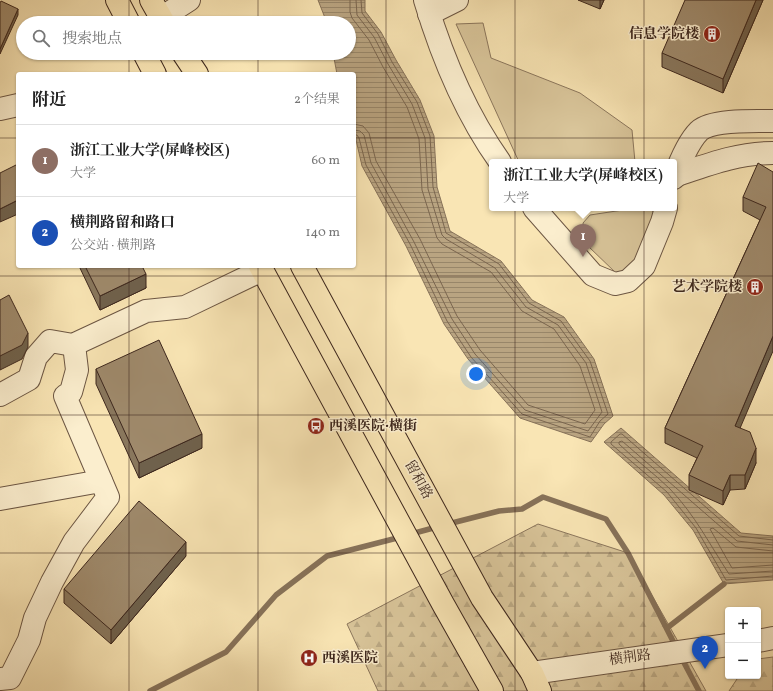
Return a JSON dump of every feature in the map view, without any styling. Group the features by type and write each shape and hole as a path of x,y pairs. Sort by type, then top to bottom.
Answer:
{"main road":[{"path":"117,0 125,16"},
{"path":"147,60 152,72"},
{"path":"188,60 196,72"},
{"path":"261,268 442,604 492,691"},
{"name":"留和路","path":"303,268 482,598 536,682"}],"street":[{"path":"159,14 189,0"},
{"path":"457,0 427,7 440,47 462,95 489,146 498,159"},
{"path":"0,109 16,105"},
{"path":"677,171 692,142 700,131 710,125 738,121 773,121"},
{"path":"677,176 720,160 759,153 773,153"},
{"path":"537,211 593,274 615,284 628,281 644,266 665,211"},
{"path":"0,394 29,379 36,357 50,341 74,345 146,311 185,307 261,268"},
{"path":"0,679 10,678 29,640 35,618 52,582 74,542 108,497 65,396 71,392 77,370 74,345"},
{"path":"0,500 101,481"},
{"path":"761,640 773,638"},
{"name":"横荆路","path":"536,682 641,657 721,646"}],"green space":[{"path":"483,23 491,58 580,93 632,130 635,159 518,159 456,24"},
{"path":"616,211 652,211 656,214 642,265 616,273 589,247 584,235 583,223 590,215"},
{"path":"538,524 628,553 706,691 378,691 347,624"},
{"path":"773,657 773,691 729,691 737,679 761,679 761,659"}],"water":[{"path":"318,0 365,0 365,11 381,32 420,100 434,136 437,187 450,231 501,261 532,300 564,317 594,359 613,416 604,424 591,442 520,418 468,359 444,324 406,246 362,166 356,140 356,72 337,72 334,60 356,60 356,16 324,16"},
{"path":"621,428 741,533 773,536 773,580 724,584 693,530 664,495 604,442"}],"building":[{"name":"信息学院楼","path":"685,0 756,0 723,79 662,53"},
{"path":"1,1 18,9 0,49 0,3"},
{"name":"艺术学院楼","path":"758,163 773,172 773,336 735,426 750,432 756,448 745,475 730,475 723,491 689,475 703,446 665,428 766,207 743,197"},
{"path":"16,165 16,201 0,209 0,173"},
{"path":"86,268 143,268 146,274 100,296"},
{"path":"9,295 28,333 22,345 0,356 0,300"},
{"path":"159,340 202,434 139,463 96,369"},
{"path":"139,501 186,542 111,630 64,589"}],"waterway":[{"path":"448,524 499,511 522,509 543,497 606,519 628,553 676,647"},
{"path":"411,534 437,527"},
{"path":"150,691 226,652 276,595 327,556 401,537"},
{"path":"667,628 724,584"},
{"path":"681,657 699,691"}],"place":[{"name":"信息学院楼","path":"712,34"},
{"name":"浙江工业大学(屏峰校区)","path":"583,257"},
{"name":"艺术学院楼","path":"755,287"},
{"name":"西溪医院·横街","path":"316,426"},
{"name":"西溪医院","path":"309,658"},
{"name":"横荆路留和路口","path":"705,669"}]}
